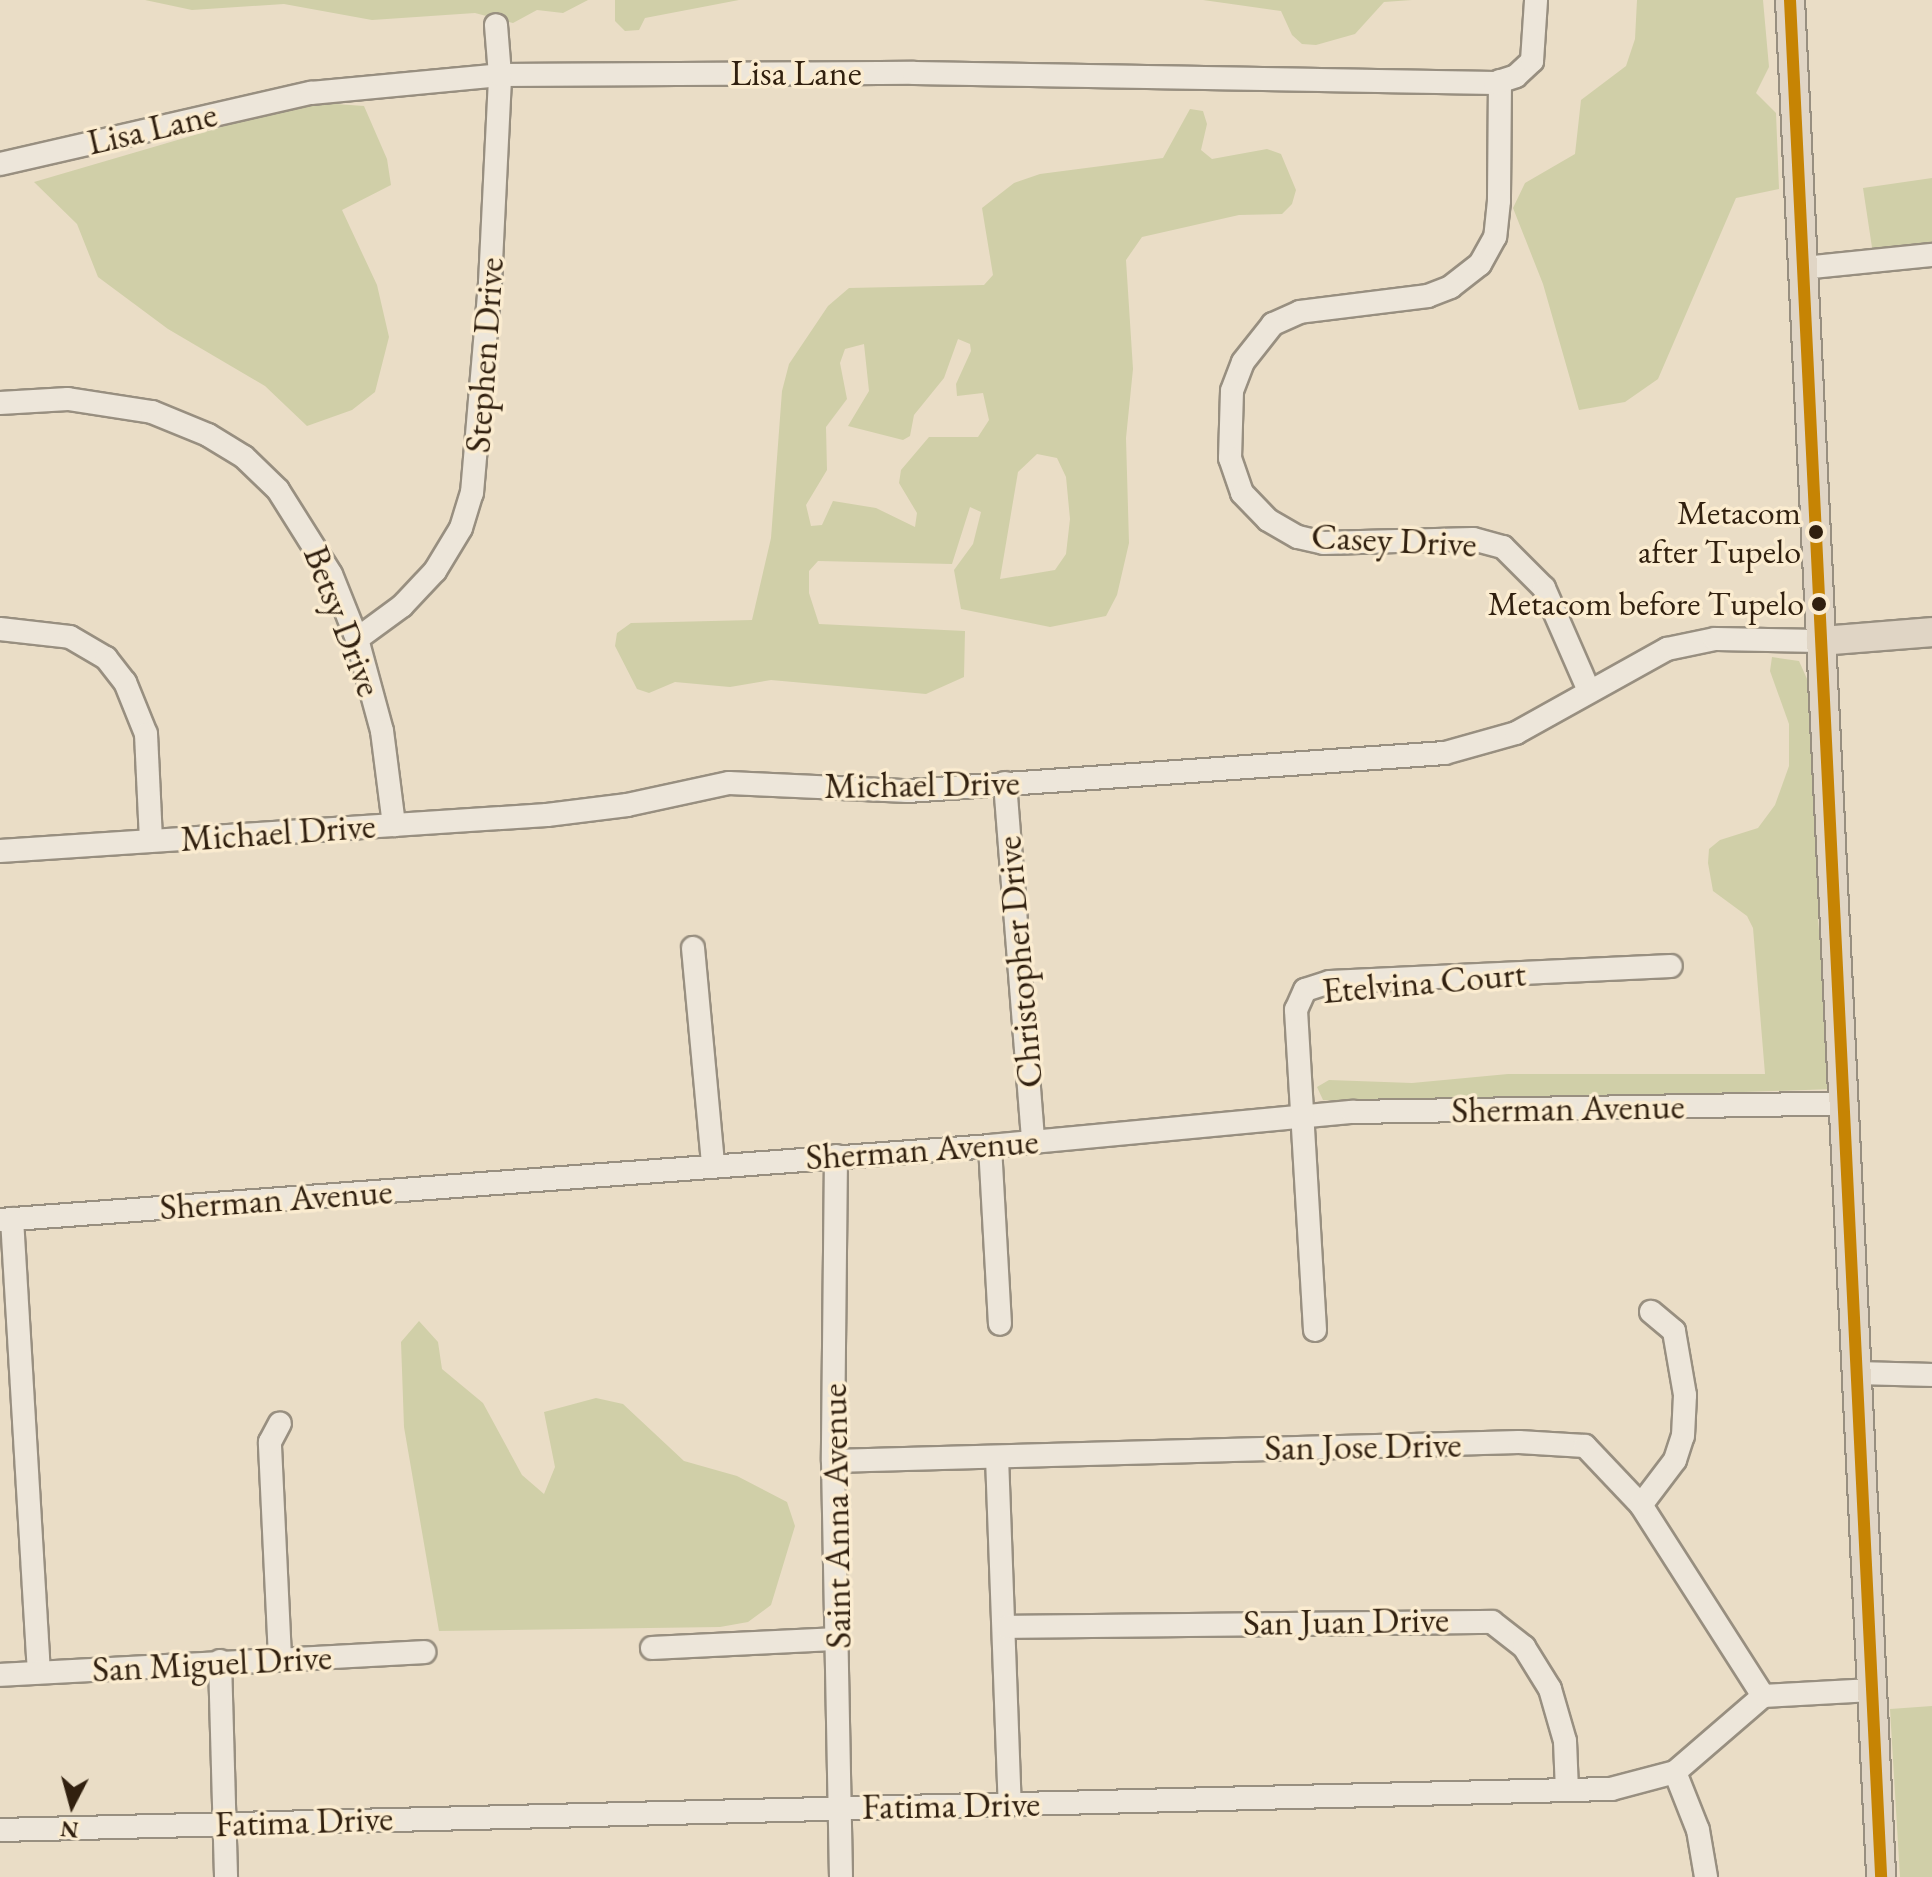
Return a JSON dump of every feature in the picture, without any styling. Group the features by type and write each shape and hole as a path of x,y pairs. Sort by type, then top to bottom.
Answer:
{"main road":[{"path":"1790,0 1793,142 1803,268 1881,1877"},
{"path":"1821,641 1932,632"}],"street":[{"path":"1500,81 1516,76 1532,61 1536,0"},
{"name":"Stephen Drive","path":"357,639 402,606 435,571 461,528 472,493 500,75 496,25"},
{"name":"Lisa Lane","path":"0,164 311,93 500,75 914,73 1500,81"},
{"name":"Casey Drive","path":"1500,81 1499,201 1495,237 1480,264 1451,287 1428,296 1300,312 1273,324 1243,362 1232,391 1230,458 1242,493 1268,520 1298,537 1323,543 1473,539 1503,547 1544,588 1589,691"},
{"path":"1803,268 1932,255"},
{"name":"Betsy Drive","path":"0,403 68,399 132,407 208,435 244,457 278,490 306,528 357,639 382,731 394,825"},
{"path":"0,629 70,637 106,658 125,682 146,734 151,840"},
{"name":"Michael Drive","path":"0,851 394,825 627,805 729,783 908,791 1445,753 1516,733 1652,655 1700,640 1821,641"},
{"name":"Christopher Drive","path":"1005,783 1033,1142"},
{"path":"693,948 713,1165"},
{"name":"Etelvina Court","path":"1315,1330 1300,1118 1296,1010 1305,990 1330,982 1671,966"},
{"name":"Sherman Avenue","path":"6,1219 990,1146 1432,1109 1844,1103"},
{"path":"990,1146 1000,1324"},
{"name":"Saint Anna Avenue","path":"836,1156 833,1461 841,1877"},
{"path":"6,1219 39,1672"},
{"path":"1641,1505 1675,1460 1685,1409 1684,1365 1674,1331 1651,1312"},
{"path":"1858,1373 1932,1375"},
{"path":"280,1423 270,1442 280,1658"},
{"name":"San Jose Drive","path":"833,1461 1519,1442 1585,1446 1641,1505 1763,1696"},
{"path":"997,1457 1006,1627 1010,1805"},
{"name":"San Juan Drive","path":"1006,1627 1492,1622 1524,1647 1550,1689 1565,1741 1567,1790"},
{"path":"652,1648 838,1639"},
{"name":"San Miguel Drive","path":"0,1675 424,1652"},
{"path":"220,1661 226,1877"},
{"path":"1763,1696 1872,1690"},
{"name":"Fatima Drive","path":"0,1830 1637,1786 1675,1772 1763,1696"},
{"path":"1675,1772 1698,1830 1706,1877"}],"green space":[{"path":"145,0 588,0 563,13 537,10 513,23 475,13 372,20 284,4 192,10"},
{"path":"615,0 739,0 645,18 639,30 625,31 615,21"},
{"path":"1203,0 1412,0 1384,2 1355,34 1316,45 1302,44 1292,35 1281,11"},
{"path":"1637,0 1763,0 1769,67 1756,93 1776,113 1779,189 1736,198 1658,379 1625,402 1579,410 1543,284 1513,208 1525,183 1575,154 1581,100 1626,66 1635,39"},
{"path":"307,102 364,106 387,159 391,185 342,210 377,285 389,337 375,392 352,410 307,426 265,386 168,329 98,277 77,224 34,182"},
{"path":"1190,109 1203,111 1207,124 1201,150 1212,159 1267,149 1281,154 1296,190 1292,204 1282,214 1239,215 1142,237 1126,260 1133,369 1126,438 1129,543 1117,595 1106,616 1050,627 961,609 954,570 973,544 981,512 970,507 952,564 818,561 809,571 809,593 819,624 965,631 964,677 926,694 771,680 730,687 675,682 649,693 637,689 615,646 617,633 631,623 752,620 771,538 782,391 789,364 828,306 849,288 984,285 993,275 982,208 1014,183 1040,174 1163,158","holes":["958,339 970,344 971,351 956,384 957,396 983,393 989,420 978,437 929,437 901,470 899,483 917,513 915,527 876,508 833,501 822,525 811,526 806,505 827,470 826,427 847,399 840,363 845,349 864,344 869,391 848,426 903,440 910,436 914,415 944,378","1037,454 1057,458 1066,477 1070,519 1066,554 1055,570 1000,579 1018,472"]},
{"path":"1932,178 1932,249 1873,254 1863,188"},
{"path":"1772,657 1799,661 1816,699 1827,864 1818,919 1833,1089 1396,1104 1323,1100 1317,1087 1329,1080 1412,1083 1508,1074 1765,1074 1753,928 1747,916 1713,891 1708,863 1709,849 1720,840 1758,828 1775,805 1789,766 1789,724 1770,671"},
{"path":"419,1321 438,1342 442,1369 483,1403 522,1475 544,1494 555,1467 544,1412 596,1398 623,1404 684,1461 737,1476 787,1502 795,1526 771,1605 748,1622 720,1627 439,1631 404,1427 401,1342"},
{"path":"1932,1706 1932,1877 1900,1877 1890,1709"}],"transit line":[{"path":"1790,0 1881,1877"}],"place":[{"name":"Metacom after Tupelo","path":"1816,532"},
{"name":"Metacom before Tupelo","path":"1819,604"}]}
